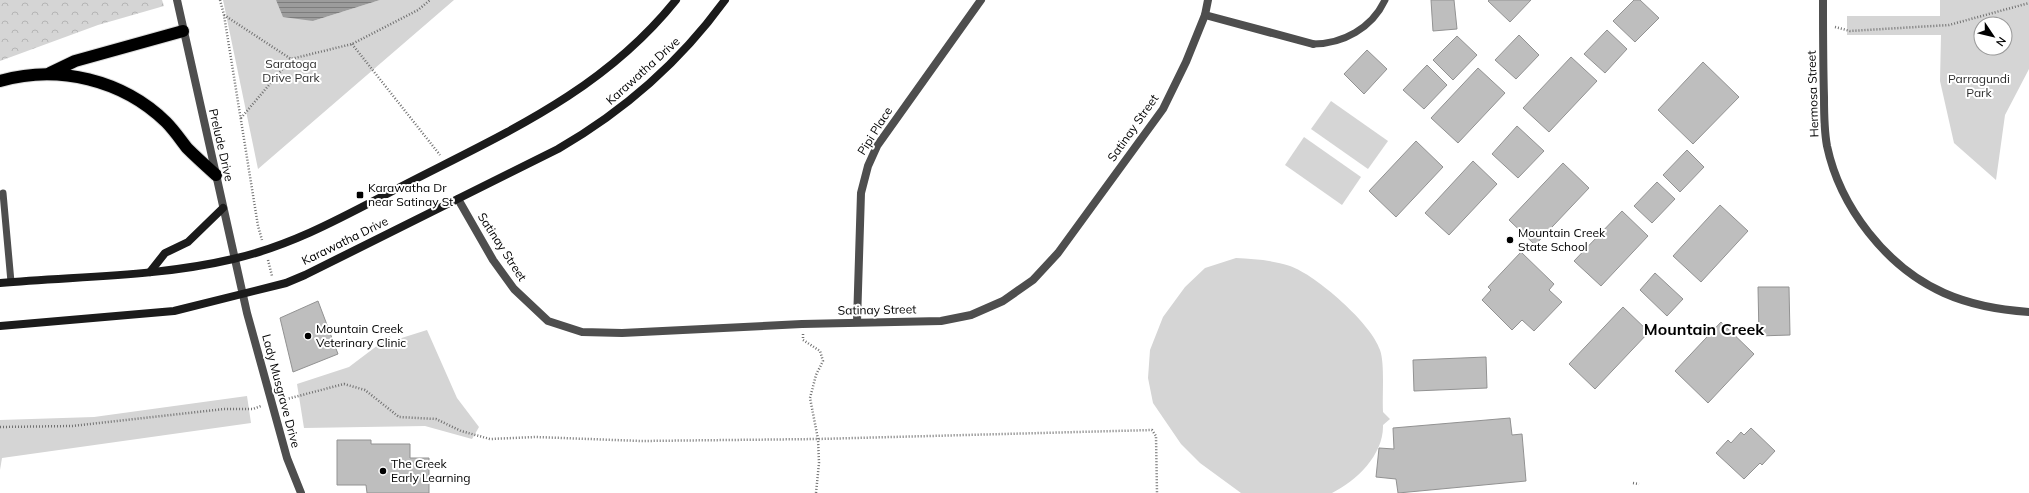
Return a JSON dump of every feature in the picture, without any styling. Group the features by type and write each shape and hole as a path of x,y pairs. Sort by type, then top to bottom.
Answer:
{"highway":[{"path":"50,74 75,61 183,31"},
{"path":"0,81 12,77 50,74 94,81 135,98 166,122 187,148 216,175"}],"main road":[{"name":"Karawatha Drive","path":"0,283 124,276 199,266 234,259 265,250 313,231 536,117 577,92 647,34 676,0"},
{"name":"Karawatha Drive","path":"0,326 174,311 243,294 305,275 558,149 613,115 680,55 725,0"},
{"path":"150,272 165,253 188,242 223,208"}],"street":[{"name":"Prelude Drive","path":"177,0 243,294"},
{"name":"Pipi Place","path":"857,322 860,193 868,166 877,146 981,0"},
{"name":"Satinay Street","path":"458,199 493,260 514,289 548,321 582,332 622,333 802,324 942,321 972,315 1003,301 1033,280 1058,253 1163,109 1186,62 1205,14 1208,0"},
{"name":"Hermosa Street","path":"1823,0 1824,94 1827,145 1837,176 1862,223 1883,250 1901,266 1937,290 1982,306 2000,310 2029,312"},
{"path":"1205,14 1313,44"},
{"name":"Lady Musgrave Drive","path":"243,294 271,403 292,475 301,493"}],"lane":[{"path":"1313,44 1334,43 1353,34 1371,21 1385,0"},
{"path":"3,193 11,282"}],"path":[{"path":"220,0 224,15 258,226 275,285"},
{"path":"240,119 291,59 352,44 418,10 430,0"},
{"path":"1835,27 1850,31 1949,25 2029,3"},
{"path":"224,15 291,59"},
{"path":"352,44 447,163"},
{"path":"802,324 803,340 820,352 823,361 816,375 810,398 818,438 819,463 816,493"},
{"path":"0,428 72,426 224,409 253,409 296,395 344,384 365,390 399,417 436,419 461,431 490,439 536,437 641,441 1152,430 1156,436 1157,493"},
{"path":"1633,483 1639,484"}],"green space":[{"path":"0,0 162,0 164,6 98,25 0,61"},
{"name":"Saratoga Drive Park","path":"223,0 276,0 313,21 380,0 454,0 258,169"},
{"name":"Parragundi Park","path":"1940,0 2029,0 2029,69 2005,115 1996,180 1954,143 1940,81 1941,35 1847,35 1847,16 1940,16"},
{"path":"1331,101 1388,141 1368,169 1311,129"},
{"path":"1304,137 1361,177 1342,205 1285,165"},
{"path":"1236,258 1276,262 1290,266 1314,279 1355,314 1375,339 1380,350 1383,372 1383,412 1390,419 1383,425 1379,446 1367,465 1351,481 1332,493 1241,493 1200,463 1181,444 1153,403 1148,378 1150,350 1163,317 1185,287 1205,268"},
{"path":"427,330 457,398 479,427 472,439 425,426 304,428 297,384 349,367 390,336 392,341"},
{"path":"247,396 251,423 2,458 0,470 0,420 94,417"}],"shaded area":[{"path":"276,0 380,0 313,21 283,17"}],"building":[{"path":"1431,0 1454,0 1457,29 1433,31"},
{"path":"1531,0 1510,22 1488,1"},
{"path":"1634,0 1640,0 1659,18 1635,42 1613,21"},
{"path":"1607,30 1627,49 1605,73 1584,54"},
{"path":"1519,35 1539,55 1516,79 1495,60"},
{"path":"1457,36 1477,55 1453,80 1433,60"},
{"path":"1367,50 1387,69 1364,94 1344,74"},
{"path":"1571,57 1597,81 1549,132 1523,108"},
{"path":"1703,62 1739,97 1693,144 1658,110"},
{"path":"1427,65 1447,85 1424,109 1403,90"},
{"path":"1478,68 1505,93 1458,143 1431,118"},
{"path":"1517,126 1544,151 1518,178 1492,154"},
{"path":"1416,141 1443,167 1396,217 1369,191"},
{"path":"1687,150 1704,167 1680,192 1663,175"},
{"path":"1473,161 1497,184 1449,235 1425,213"},
{"path":"1563,163 1589,188 1535,245 1509,220"},
{"path":"1657,182 1675,199 1652,223 1634,206"},
{"path":"1720,205 1748,231 1701,282 1673,256"},
{"path":"1622,211 1648,236 1601,286 1574,261"},
{"path":"1521,252 1554,284 1549,290 1562,302 1534,331 1522,320 1512,330 1482,300 1491,290 1488,287"},
{"path":"1655,273 1683,299 1667,316 1640,290"},
{"path":"1758,287 1789,287 1790,335 1759,336"},
{"name":"Mountain Creek Veterinary Clinic","path":"318,301 338,354 293,372 280,318"},
{"path":"1623,307 1649,332 1595,389 1569,364"},
{"path":"1721,322 1754,354 1708,403 1675,371"},
{"path":"1486,357 1487,388 1414,391 1413,360"},
{"path":"1510,418 1512,435 1522,434 1526,481 1398,493 1396,479 1376,477 1379,448 1394,449 1393,428"},
{"path":"1751,428 1775,451 1762,465 1760,463 1744,479 1716,453 1728,440 1731,443 1741,432 1744,435"},
{"name":"The Creek Early Learning","path":"337,440 371,440 371,444 410,444 410,458 429,458 429,493 367,493 366,485 337,485"}],"place":[{"name":"Karawatha Dr near Satinay St","path":"360,195"},
{"name":"Mountain Creek State School","path":"1510,240"},
{"name":"Mountain Creek Veterinary Clinic","path":"308,336"},
{"name":"The Creek Early Learning","path":"383,471"}],"district":[{"name":"Mountain Creek","path":"1704,329"}]}
